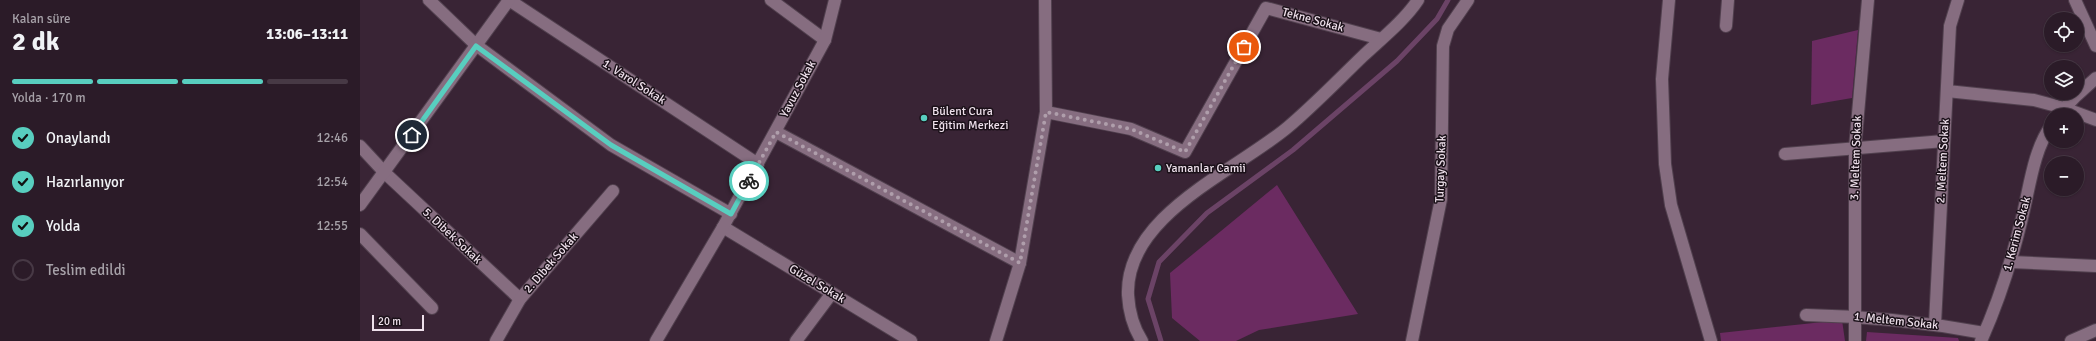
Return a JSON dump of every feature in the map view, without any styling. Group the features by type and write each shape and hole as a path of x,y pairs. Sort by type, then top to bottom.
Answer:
{"street":[{"path":"429,0 476,46 611,145 731,214"},
{"path":"360,205 385,173 509,0"},
{"name":"1. Varol Sokak","path":"509,0 758,164"},
{"path":"771,0 825,40"},
{"path":"996,341 1020,263 1046,112 1045,0"},
{"path":"1142,341 1136,331 1129,312 1128,284 1141,247 1154,228 1172,211 1288,127 1381,39 1418,0"},
{"name":"Turgay Sokak","path":"1412,341 1441,198 1443,46 1448,29 1468,0"},
{"path":"1669,0 1662,79 1665,164 1671,205 1711,341"},
{"path":"1726,26 1728,0"},
{"name":"3. Meltem Sokak","path":"1855,341 1854,148 1868,0"},
{"name":"2. Meltem Sokak","path":"1935,324 1950,26 1958,0"},
{"path":"2075,0 2096,46"},
{"name":"Yavuz Sokak","path":"656,341 731,214 825,40 833,1"},
{"name":"Tekne Sokak","path":"1046,112 1131,129 1185,152 1266,8 1381,39"},
{"path":"2064,108 2096,78"},
{"path":"1947,91 2034,100 2054,108"},
{"path":"2084,117 2096,120"},
{"path":"776,132 1020,263"},
{"name":"1. Kerim Sokak","path":"1982,337 2011,262 2035,165 2044,138"},
{"path":"1785,154 1944,141"},
{"name":"5. Dibek Sokak","path":"360,146 385,173 520,299"},
{"name":"2. Dibek Sokak","path":"496,341 520,299 613,191"},
{"name":"Güzel Sokak","path":"723,227 911,341"},
{"path":"360,234 432,308"},
{"path":"2011,262 2096,269"},
{"path":"796,341 832,293"},
{"name":"1. Meltem Sokak","path":"1806,315 1855,316 1935,324 1982,337"},
{"path":"2070,341 2096,330"}],"shaded area":[{"path":"1858,30 1852,98 1811,105 1812,41"},
{"path":"1277,185 1358,314 1259,330 1236,341 1200,341 1172,318 1170,273"},
{"path":"1842,320 1845,341 1721,341 1720,333"},
{"path":"1867,332 1958,338 1959,341 1866,341"}],"waterway":[{"path":"1161,341 1148,299 1159,262 1207,213 1293,150 1397,61 1437,19 1448,0"}],"way so far":[{"path":"749,181 776,132 1020,263 1046,112 1131,129 1185,152 1244,47"}],"place":[{"name":"Bülent Cura Eğitim Merkezi","path":"924,118"},
{"name":"Yamanlar Camii","path":"1158,168"}],"route":[{"path":"412,135 476,46 611,145 731,214 749,181"}]}
